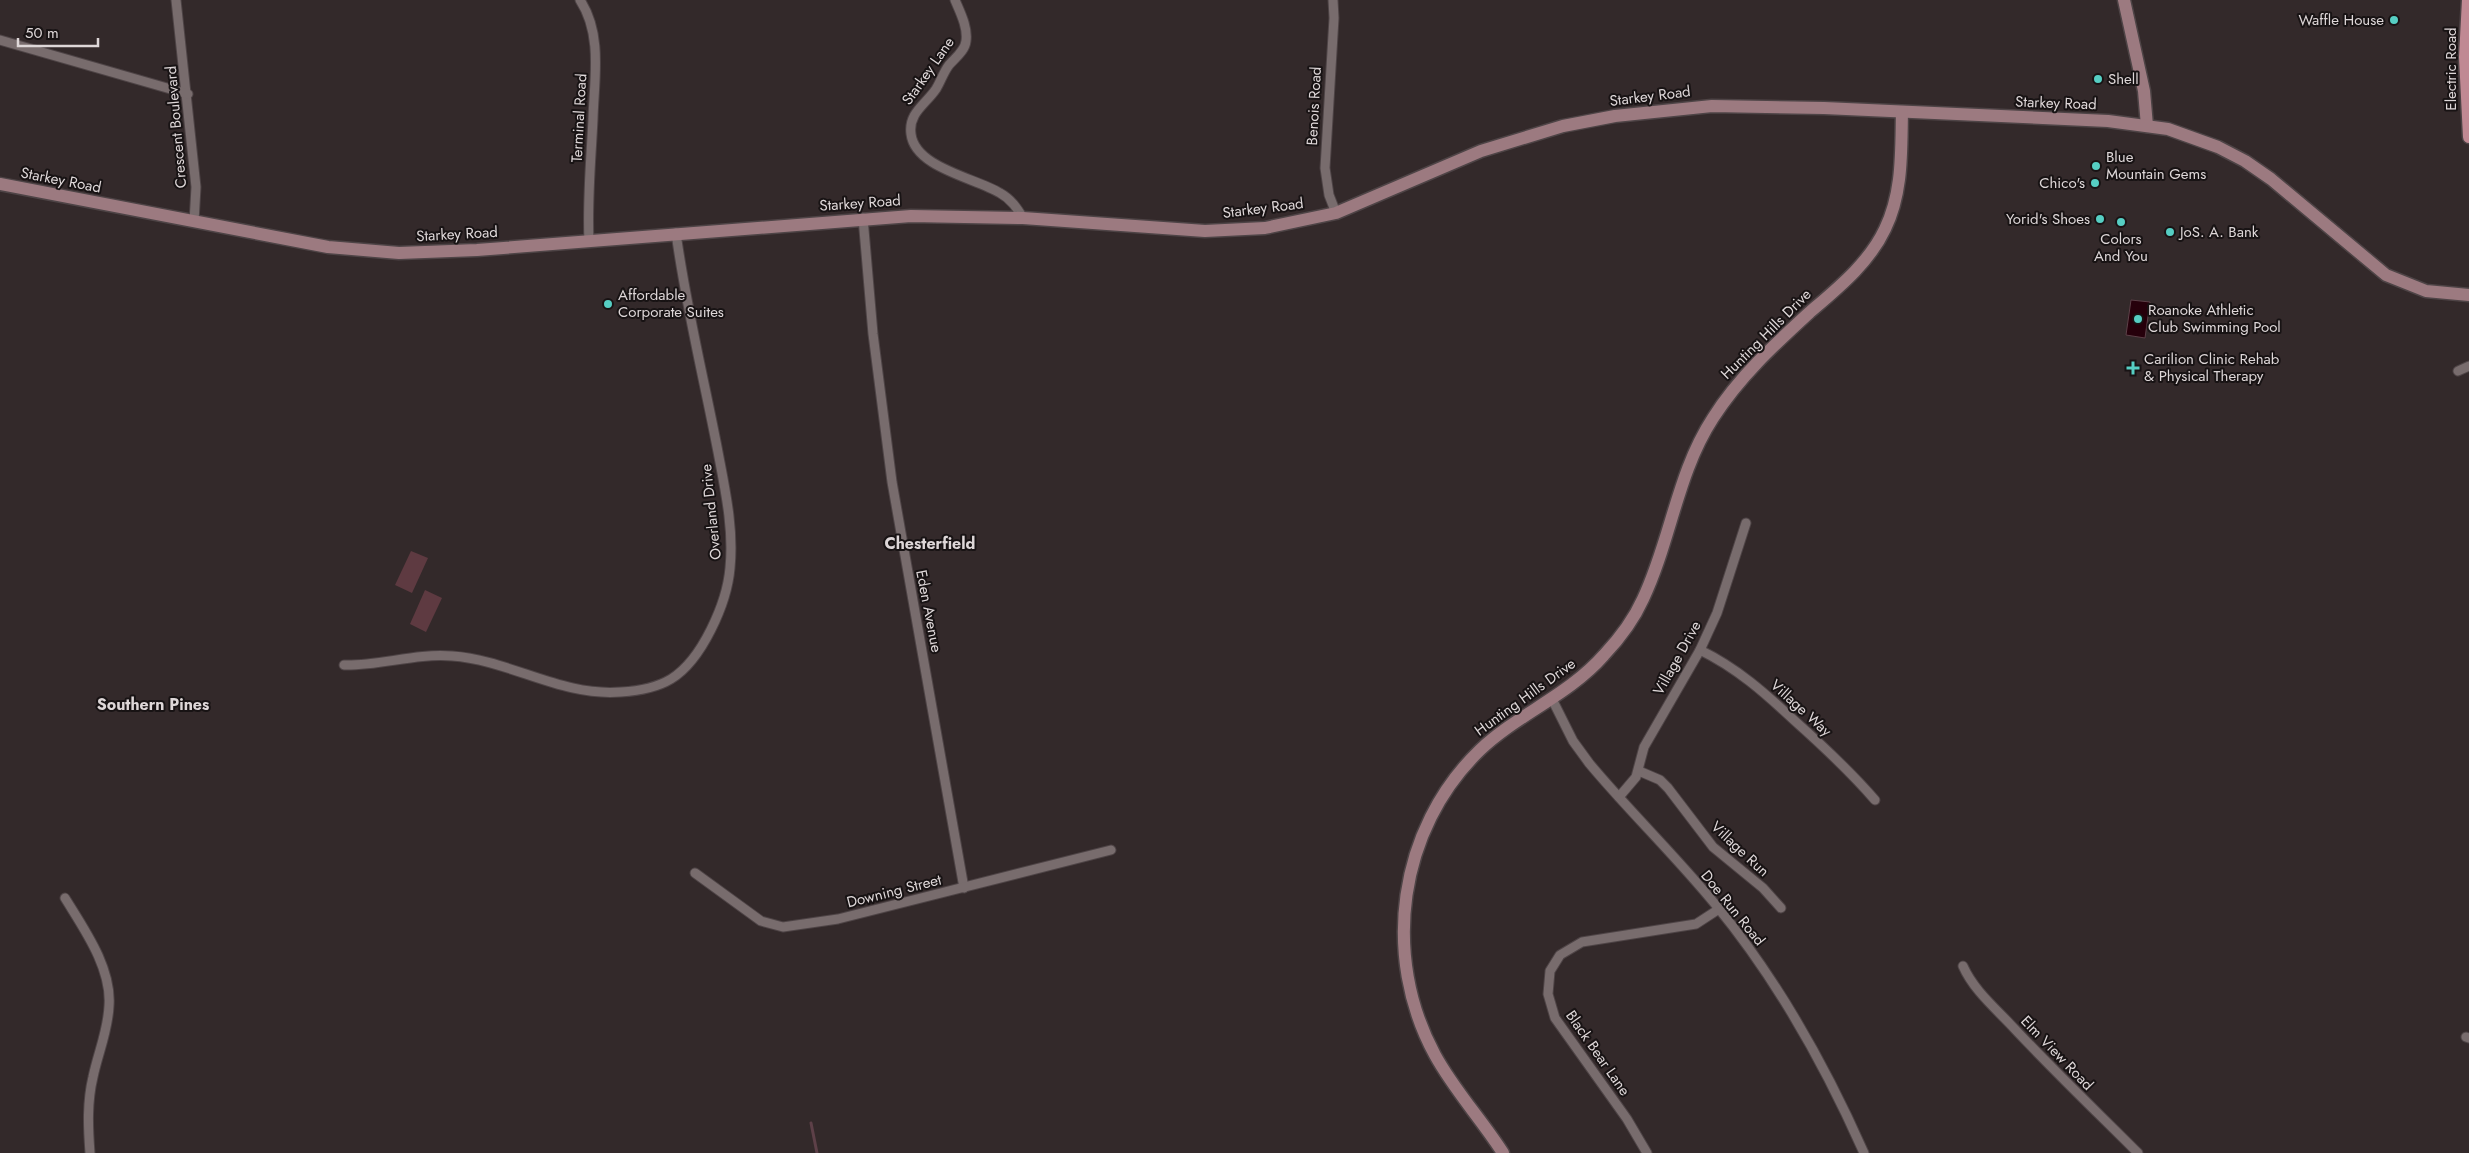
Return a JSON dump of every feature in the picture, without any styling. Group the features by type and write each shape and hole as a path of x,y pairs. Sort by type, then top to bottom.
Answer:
{"main road":[{"path":"2124,0 2144,92 2147,126"},
{"name":"Electric Road","path":"2468,0 2465,57 2469,137"},
{"name":"Starkey Road","path":"0,184 328,248 364,252 406,253 478,250 863,218 954,215 1205,231 1265,228 1336,213 1480,151 1555,129 1615,116 1712,106 1758,105 2108,121 2168,129 2193,137 2245,161 2271,179 2386,275 2426,291 2469,295"},
{"name":"Hunting Hills Drive","path":"1503,1153 1436,1058 1423,1031 1407,979 1402,934 1404,909 1415,854 1424,829 1449,785 1480,749 1498,734 1552,699 1585,674 1603,657 1638,610 1654,573 1688,468 1711,420 1727,396 1746,374 1842,284 1875,247 1885,230 1897,197 1900,178 1902,112"}],"street":[{"name":"Crescent Boulevard","path":"176,0 188,94 196,187 194,222"},
{"name":"Terminal Road","path":"580,0 592,29 596,56 587,214 588,241"},
{"name":"Starkey Lane","path":"955,0 966,30 966,41 959,55 944,72 937,87 913,116 911,124 913,143 923,155 935,164 1000,192 1009,199 1023,218"},
{"name":"Benois Road","path":"1332,0 1334,18 1325,168 1330,195 1336,213"},
{"path":"0,40 188,94"},
{"name":"Eden Avenue","path":"863,218 873,334 892,482 964,888"},
{"name":"Overland Drive","path":"344,665 374,664 426,656 452,656 492,664 573,689 620,693 659,685 672,679 688,664 702,644 724,600 730,567 731,541 723,479 681,272 676,234"},
{"path":"2458,371 2469,366"},
{"name":"Village Drive","path":"1619,797 1639,771 1640,758 1644,747 1700,650 1720,605 1746,523"},
{"name":"Village Way","path":"1700,650 1720,660 1750,680 1853,774 1875,800"},
{"name":"Doe Run Road","path":"1552,699 1574,741 1589,763 1719,909 1791,1012 1822,1064 1864,1153"},
{"name":"Village Run","path":"1639,771 1650,774 1668,788 1713,847 1762,888 1781,908"},
{"name":"Downing Street","path":"695,873 761,921 783,927 838,919 1111,850"},
{"path":"65,898 83,927 104,970 110,1004 105,1033 93,1077 88,1116 90,1153"},
{"name":"Black Bear Lane","path":"1647,1153 1627,1119 1555,1018 1548,994 1550,971 1560,955 1582,942 1696,924 1719,909"},
{"name":"Elm View Road","path":"1963,966 1972,982 2000,1014 2068,1086 2138,1153"}],"shaded area":[{"name":"Roanoke Athletic Club Swimming Pool","path":"2131,300 2150,302 2145,338 2126,335"},
{"path":"411,551 428,558 412,593 395,585"},
{"path":"425,590 442,598 426,632 410,624"}],"waterway":[{"path":"811,1123 817,1153"}],"place":[{"name":"Waffle House","path":"2394,20"},
{"name":"Shell","path":"2098,79"},
{"name":"Blue Mountain Gems","path":"2096,166"},
{"name":"Chico's","path":"2095,183"},
{"name":"Yorid's Shoes","path":"2100,219"},
{"name":"Colors And You","path":"2121,222"},
{"name":"JoS. A. Bank","path":"2170,232"},
{"name":"Affordable Corporate Suites","path":"608,304"},
{"name":"Roanoke Athletic Club Swimming Pool","path":"2138,319"},
{"name":"Carilion Clinic Rehab & Physical Therapy","path":"2133,368"}],"district":[{"name":"Chesterfield","path":"930,543"},
{"name":"Southern Pines","path":"153,704"}]}
